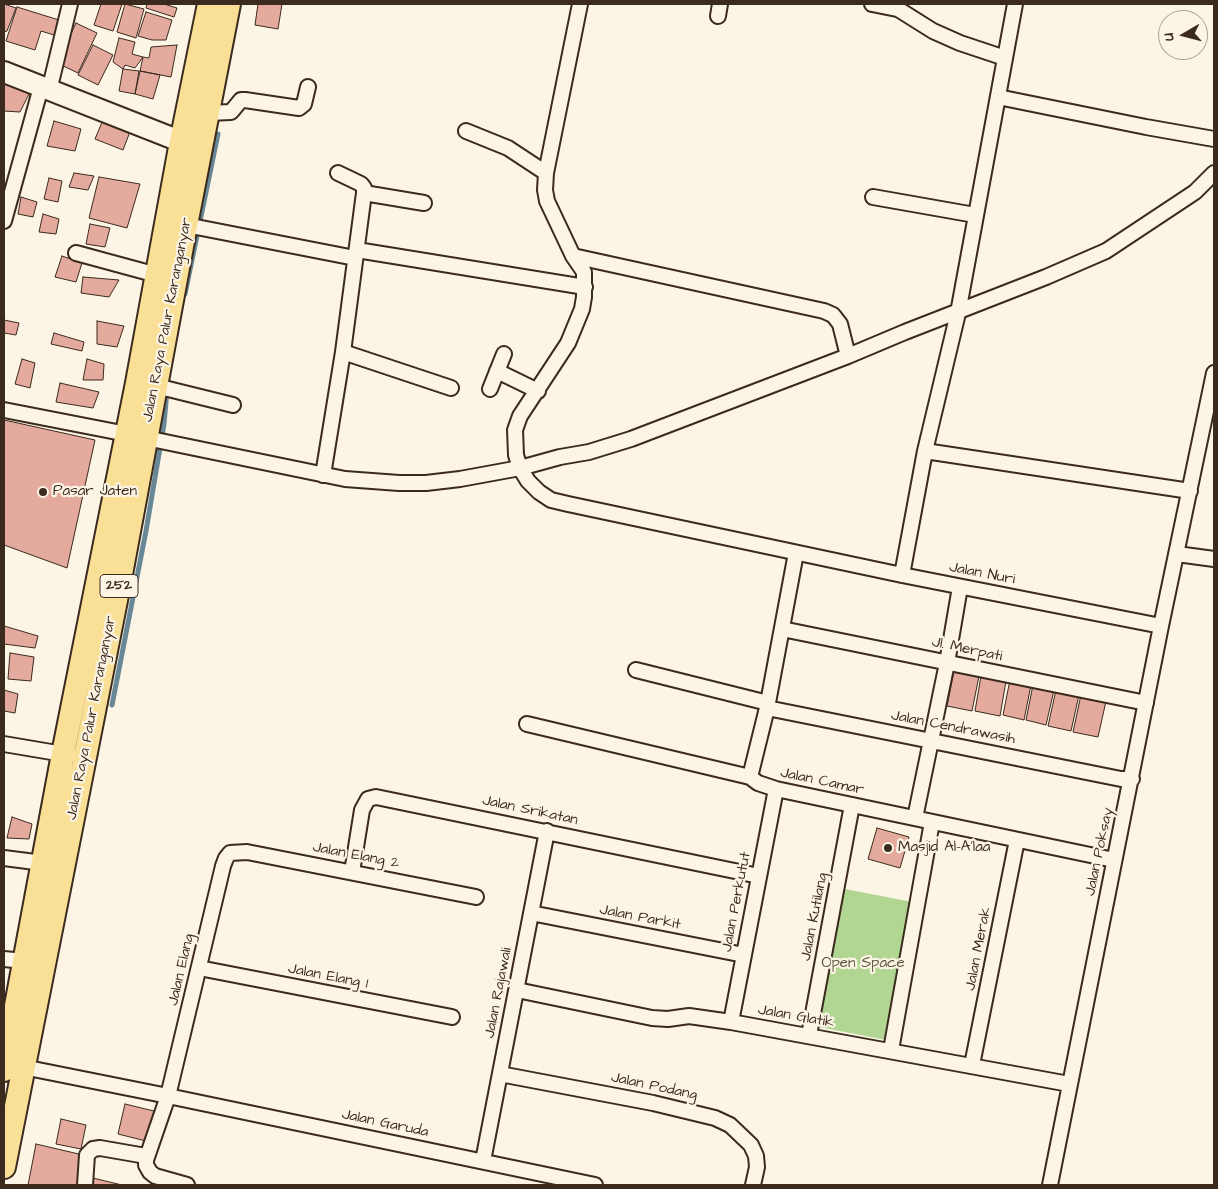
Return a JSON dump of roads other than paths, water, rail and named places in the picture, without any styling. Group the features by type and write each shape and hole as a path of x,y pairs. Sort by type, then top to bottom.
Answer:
{"main road":[{"name":"Jalan Raya Palur Karanganyar","path":"156,387 157,274 191,146 209,4"},
{"name":"Jalan Raya Palur Karanganyar","path":"11,1067 74,756 149,439 156,387 196,227 191,146 208,112 229,4"},
{"path":"4,72 191,146"},
{"name":"Jalan Raya Palur Karanganyar","path":"4,1167 11,1067 14,960 74,756"}],"street":[{"path":"4,221 7,197 45,89 70,4"},
{"path":"520,468 515,448 515,430 520,416 568,343 582,309 585,287 584,272 573,256 547,201 545,190 546,173 580,4"},
{"path":"872,4 894,6 933,31 960,43 1005,58"},
{"path":"902,575 925,451 958,313 1015,4"},
{"path":"208,112 231,112 241,100 299,108 304,104 308,87"},
{"path":"998,98 1214,139"},
{"path":"466,131 508,148 546,173"},
{"path":"323,475 343,352 364,193 364,188 361,184 338,173"},
{"path":"4,410 345,480 399,483 426,482 460,479 520,468 560,457 588,452 631,439 958,313 1106,251 1195,192 1214,173"},
{"path":"364,193 424,203"},
{"path":"873,197 976,214"},
{"path":"196,227 356,254 585,287"},
{"path":"76,253 157,274"},
{"path":"573,256 828,313 833,315 840,324 848,356"},
{"path":"343,352 452,388"},
{"path":"490,389 504,354"},
{"path":"497,371 538,391"},
{"name":"Jalan Poksay","path":"1050,1185 1114,860 1132,780 1161,626 1214,373"},
{"path":"156,387 233,404"},
{"path":"925,451 1190,491"},
{"name":"Jalan Nuri","path":"520,468 538,492 551,500 960,587 1161,626"},
{"path":"750,777 768,706 796,553"},
{"path":"1177,554 1214,560"},
{"path":"915,818 947,662 960,587"},
{"name":"Jl. Merpati","path":"782,629 1146,704"},
{"name":"Jalan Cendrawasih","path":"636,670 768,706 1132,780"},
{"name":"Jalan Camar","path":"526,724 750,777 758,783 776,789 1114,860"},
{"path":"4,744 74,756"},
{"name":"Jalan Perkutut","path":"731,1022 776,789"},
{"name":"Jalan Srikatan","path":"352,872 364,803 373,797 382,797 759,876"},
{"name":"Jalan Kutilang","path":"809,1036 852,805"},
{"path":"890,1050 932,822"},
{"name":"Jalan Rajawali","path":"483,1161 547,831"},
{"name":"Jalan Merak","path":"972,1065 1017,840"},
{"name":"Jalan Elang 2","path":"230,852 247,852 476,896"},
{"name":"Jalan Elang","path":"146,1156 168,1096 223,866 230,852"},
{"path":"4,858 43,863"},
{"name":"Jalan Parkit","path":"531,913 744,955"},
{"name":"Jalan Elang 1","path":"199,968 452,1017"},
{"name":"Jalan Glatik","path":"517,990 652,1018 668,1019 689,1016 731,1022 1069,1084"},
{"name":"Jalan Garuda","path":"11,1067 168,1096 483,1161 552,1181 595,1185"},
{"name":"Jalan Podang","path":"500,1074 661,1104 715,1118 730,1125 751,1144 756,1156 757,1167 753,1185"},
{"path":"85,1185 87,1155 93,1149 100,1148 146,1156 146,1165 155,1176 187,1185"}],"waterway":[{"path":"185,294 218,134"},
{"path":"112,705 146,531 164,424 167,391"}],"place":[{"name":"Pasar Jaten","path":"43,492"},
{"name":"Masjid Al-A'laa","path":"888,848"}],"park label":[{"name":"Open Space","path":"863,964"}]}
